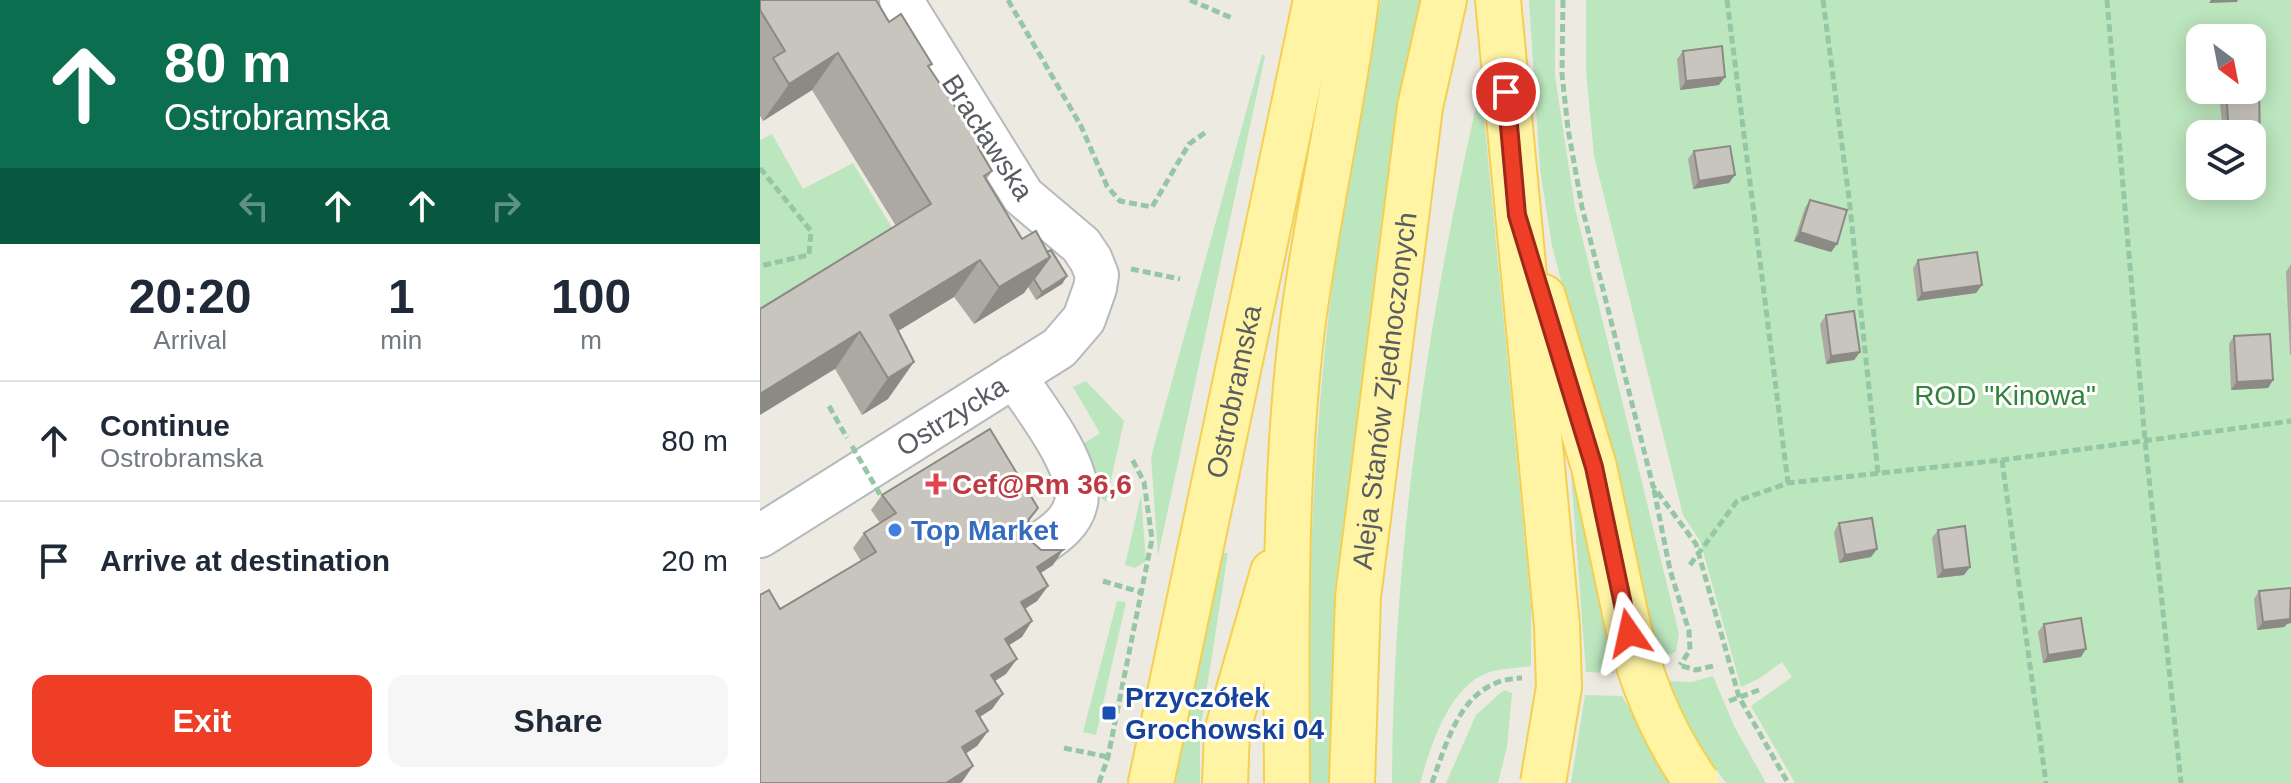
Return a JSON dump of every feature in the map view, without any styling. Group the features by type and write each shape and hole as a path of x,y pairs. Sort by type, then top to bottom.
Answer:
{"main road":[{"name":"Ostrobramska","path":"1151,783 1316,0"},
{"path":"1287,783 1288,528 1302,329 1324,180 1356,0"},
{"name":"Aleja Stanów Zjednoczonych","path":"1352,783 1358,597 1420,107 1444,0"},
{"path":"1498,0 1557,626 1559,687 1543,783"},
{"path":"1517,215 1594,467 1636,659 1650,698 1697,783"},
{"path":"1225,783 1227,732 1288,528"}],"street":[{"name":"Bracławska","path":"901,0 1023,196 1081,245 1091,260"},
{"name":"Ostrzycka","path":"760,536 1059,348 1084,319 1097,275 1091,260"},
{"path":"1014,376 1061,448 1076,483 1076,503 1067,522 1040,544"}],"path":[{"path":"1008,0 1081,126 1107,186 1120,201 1152,207 1189,144 1206,132"},
{"path":"1190,0 1232,18"},
{"path":"1563,0 1562,74 1568,129 1582,207 1653,486 1670,570 1689,631 1690,650 1680,666 1696,670 1717,665"},
{"path":"1727,0 1788,483"},
{"path":"1823,0 1849,198 1878,474"},
{"path":"2107,0 2145,440 2181,783"},
{"path":"760,168 811,231 809,255 760,266"},
{"path":"829,406 882,498"},
{"path":"1690,565 1737,501 1788,483 2002,460 2291,421"},
{"path":"1099,783 1108,757 1152,539 1144,482 1131,457"},
{"path":"2002,460 2046,783"},
{"path":"1653,486 1683,525 1698,553 1739,697 1788,783"},
{"path":"1103,581 1143,593"},
{"path":"1729,701 1759,690"},
{"path":"1064,748 1108,757"}],"green space":[{"path":"1381,0 1433,0 1391,215 1364,377 1344,563 1332,783 1311,783 1310,586 1321,389 1345,194"},
{"path":"1529,0 1555,0 1555,76 1575,208 1679,634 1676,652 1660,657 1552,246 1540,169"},
{"name":"ROD \"Kinowa\"","path":"1586,0 2291,0 2291,783 1795,783 1751,706 1792,677 1782,662 1741,687 1700,541 1683,515 1594,156 1586,71"},
{"path":"1262,54 1265,56 1158,556 1151,457"},
{"path":"1481,85 1531,606 1531,666 1493,671 1478,677 1465,688 1444,717 1420,783 1392,783 1399,607 1417,431 1445,257"},
{"path":"772,134 803,189 853,163 897,236 760,316 760,140"},
{"path":"1086,381 1124,421 1106,502 1090,488 1081,445 1100,433 1073,387"},
{"path":"1578,471 1615,673 1586,672 1571,473"},
{"path":"1141,495 1146,561 1135,568 1125,565"},
{"path":"1220,553 1228,553 1200,732 1200,783 1174,783"},
{"path":"1117,601 1126,602 1096,735 1083,732"},
{"path":"1713,676 1734,726 1766,783 1726,783 1689,731 1667,681 1692,682"},
{"path":"1504,690 1512,693 1507,747 1498,783 1446,783 1476,715"},
{"path":"1585,695 1622,696 1672,783 1571,783"}],"building":[{"path":"760,0 876,0 889,22 901,14 932,64 928,66 981,145 978,147 992,171 984,176 1022,239 1036,231 1050,257 999,287 980,260 890,315 914,362 888,378 860,332 760,394 760,309 931,204 838,53 789,84 773,58 785,51 760,10"},
{"path":"1722,46 1725,77 1686,81 1683,51"},
{"path":"2227,104 2259,104 2260,120 2228,120"},
{"path":"1730,146 1735,175 1699,181 1694,151"},
{"path":"1810,200 1847,210 1837,244 1800,232"},
{"path":"1051,250 1067,276 1042,292 1034,279 1050,257 1047,252"},
{"path":"1977,252 1982,285 1922,293 1918,260"},
{"path":"1854,311 1860,352 1831,356 1826,315"},
{"path":"2270,334 2273,380 2237,382 2234,336"},
{"path":"990,429 1038,508 1029,519 1027,530 1031,541 1041,550 1063,550 1037,567 1048,586 1021,602 1032,621 1005,639 1017,659 991,675 1003,694 976,711 988,731 962,747 973,766 946,783 760,783 760,595 769,590 780,609 876,552 864,533 896,513 882,495"},
{"path":"1872,518 1877,549 1845,555 1839,523"},
{"path":"1965,526 1970,567 1943,570 1938,530"},
{"path":"2291,588 2290,619 2263,622 2259,591"},
{"path":"2081,618 2086,649 2048,655 2044,624"}],"place":[{"name":"Cef@Rm 36,6","path":"936,484"},
{"name":"Top Market","path":"895,530"},
{"name":"Przyczółek Grochowski 04","path":"1109,713"}],"route":[{"path":"1506,92 1517,215 1594,467 1629,633"}]}
